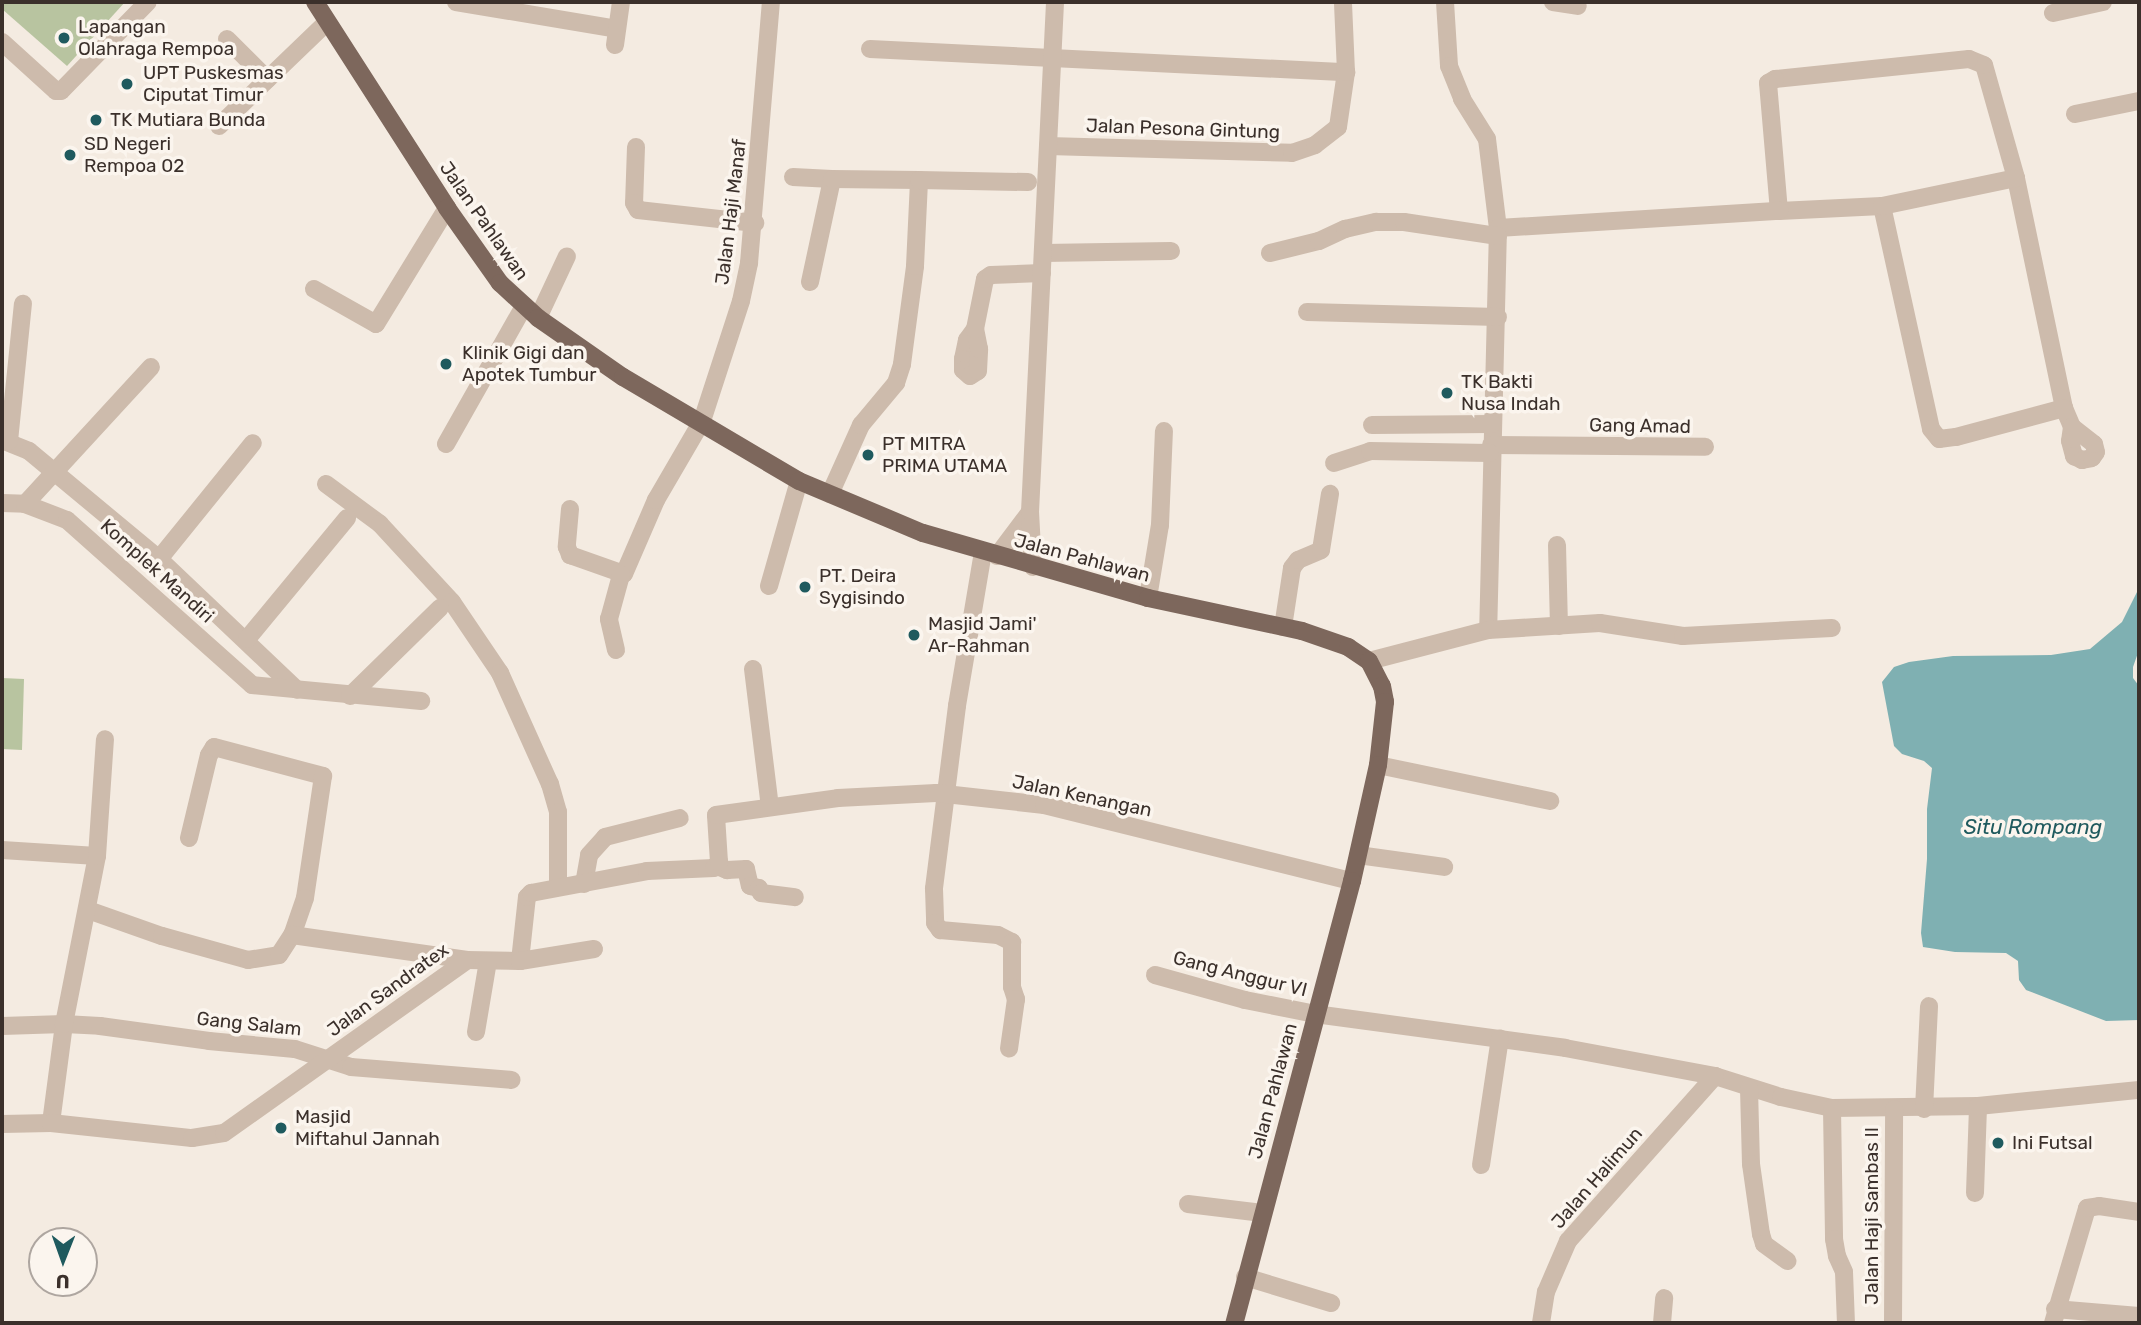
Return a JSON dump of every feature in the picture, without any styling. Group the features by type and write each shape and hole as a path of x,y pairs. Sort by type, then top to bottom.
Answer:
{"main road":[{"name":"Jalan Pahlawan","path":"315,2 486,266 538,318 623,377 702,421 799,481 923,533 1033,567 1148,597 1283,626 1348,647 1369,661 1382,686 1385,702 1378,765 1352,881 1234,1323"}],"street":[{"path":"2,42 56,91 61,91 148,2"},
{"path":"456,2 616,37 621,2"},
{"name":"Jalan Haji Manaf","path":"617,650 609,619 621,575 626,572 656,500 702,421 740,301 755,223 771,2"},
{"path":"1033,567 1030,512 1055,2"},
{"name":"Jalan Pesona Gintung","path":"1048,146 1292,153 1315,145 1338,127 1346,72 1343,2"},
{"path":"1445,2 1449,66 1462,99 1487,139 1498,232 1498,317 1491,449 1488,630"},
{"path":"1553,2 1578,6"},
{"path":"2053,13 2103,2"},
{"path":"219,126 327,22"},
{"path":"227,39 267,79"},
{"path":"870,48 1346,72"},
{"path":"1779,211 1767,87 1770,81 1969,59 1982,62 2016,178 2064,408 2072,427"},
{"path":"2075,114 2139,101"},
{"path":"636,147 634,204 638,210 755,223"},
{"path":"793,177 1028,182"},
{"path":"1270,253 1319,241 1345,229 1376,222 1404,222 1498,232 1882,206 2016,178"},
{"path":"810,282 832,179"},
{"path":"831,494 861,425 896,383 902,364 915,266 919,180"},
{"path":"1882,206 1933,433 1939,439 1956,437 2064,408"},
{"path":"314,289 376,324 447,208"},
{"path":"1043,253 1171,251"},
{"path":"538,318 567,256"},
{"path":"975,329 985,279 991,275 1042,273"},
{"name":"Komplek Mandiri","path":"23,304 6,441 29,451 159,559 247,639 297,690"},
{"path":"446,444 524,306"},
{"path":"1307,312 1498,317"},
{"path":"26,504 151,367"},
{"path":"1372,425 1492,425"},
{"path":"1148,597 1160,525 1164,431"},
{"name":"Komplek Mandiri","path":"159,559 253,443"},
{"name":"Gang Amad","path":"1334,463 1370,451 1705,447"},
{"path":"769,586 799,481"},
{"path":"326,484 380,524 452,602 500,673 551,785 558,812 558,886"},
{"path":"1283,626 1292,568 1298,560 1321,550 1330,495"},
{"name":"Komplek Mandiri","path":"2,503 26,504 56,514 79,529 252,685 297,690"},
{"path":"570,509 567,547 570,555 621,575"},
{"path":"1009,1049 1016,995 1012,987 1012,942 1004,936 940,930 936,927 934,889 957,706 990,554 1030,512"},
{"path":"247,639 346,518"},
{"path":"1557,545 1559,626"},
{"path":"350,696 440,608"},
{"path":"1369,661 1488,630 1620,625 1683,636 1832,628"},
{"path":"753,668 770,807"},
{"path":"297,690 421,701"},
{"path":"51,1123 64,1024 97,856 105,740"},
{"path":"88,910 162,936 248,960 279,955 292,935 305,898 323,776 214,747 209,755 189,838"},
{"path":"1378,765 1550,801"},
{"name":"Jalan Kenangan","path":"717,866 716,815 838,798 948,793 1044,805 1352,881"},
{"path":"584,884 589,855 608,835 680,818"},
{"path":"2,850 97,856"},
{"path":"1358,855 1444,867"},
{"path":"520,961 527,897 534,891 647,871 717,866 727,870 746,869 750,886 759,888 761,893 794,897"},
{"name":"Jalan Sandratex","path":"292,935 467,960"},
{"path":"467,960 520,961 594,949"},
{"name":"Jalan Sandratex","path":"2,1124 51,1123 192,1138 215,1136 238,1126 467,960"},
{"path":"476,1032 488,961"},
{"name":"Gang Anggur VI","path":"1155,975 1245,1000 1315,1014 1500,1038 1715,1076 1749,1088 1832,1108 1924,1109 1978,1106 2139,1090"},
{"path":"1924,1109 1928,1006"},
{"name":"Gang Salam","path":"2,1026 64,1024 295,1049 351,1067 511,1080"},
{"path":"1481,1165 1500,1038"},
{"name":"Jalan Halimun","path":"1541,1323 1546,1292 1568,1241 1715,1076"},
{"path":"1749,1088 1751,1164 1760,1234 1764,1244 1787,1262"},
{"path":"1975,1193 1978,1106"},
{"path":"1832,1108 1834,1239 1844,1272 1846,1323"},
{"name":"Jalan Haji Sambas II","path":"1893,1323 1894,1109"},
{"path":"1188,1204 1262,1213"},
{"path":"2139,1212 2099,1206 2087,1209 2054,1316 2139,1316"},
{"path":"1245,1277 1331,1303"},
{"path":"1662,1323 1664,1298"}],"green space":[{"name":"Lapangan Olahraga Rempoa","path":"2,2 125,2 67,66 2,9"},
{"path":"2,678 24,679 22,750 2,749"}],"water":[{"name":"Situ Rompang","path":"2139,588 2139,650 2133,667 2133,678 2139,686 2139,1020 2106,1021 2026,990 2019,980 2018,961 2006,953 1955,952 1923,947 1921,933 1927,859 1927,809 1932,768 1924,761 1902,754 1894,746 1882,682 1894,667 1909,662 1953,656 2051,655 2090,649 2122,622"}],"place":[{"name":"Lapangan Olahraga Rempoa","path":"64,38"},
{"name":"UPT Puskesmas Ciputat Timur","path":"127,84"},
{"name":"TK Mutiara Bunda","path":"96,120"},
{"name":"SD Negeri Rempoa 02","path":"70,155"},
{"name":"Klinik Gigi dan Apotek Tumbur","path":"446,364"},
{"name":"TK Bakti Nusa Indah","path":"1447,393"},
{"name":"PT MITRA PRIMA UTAMA","path":"868,455"},
{"name":"PT. Deira Sygisindo","path":"805,587"},
{"name":"Masjid Jami' Ar-Rahman","path":"914,635"},
{"name":"Masjid Miftahul Jannah","path":"281,1128"},
{"name":"Ini Futsal","path":"1998,1143"}]}
